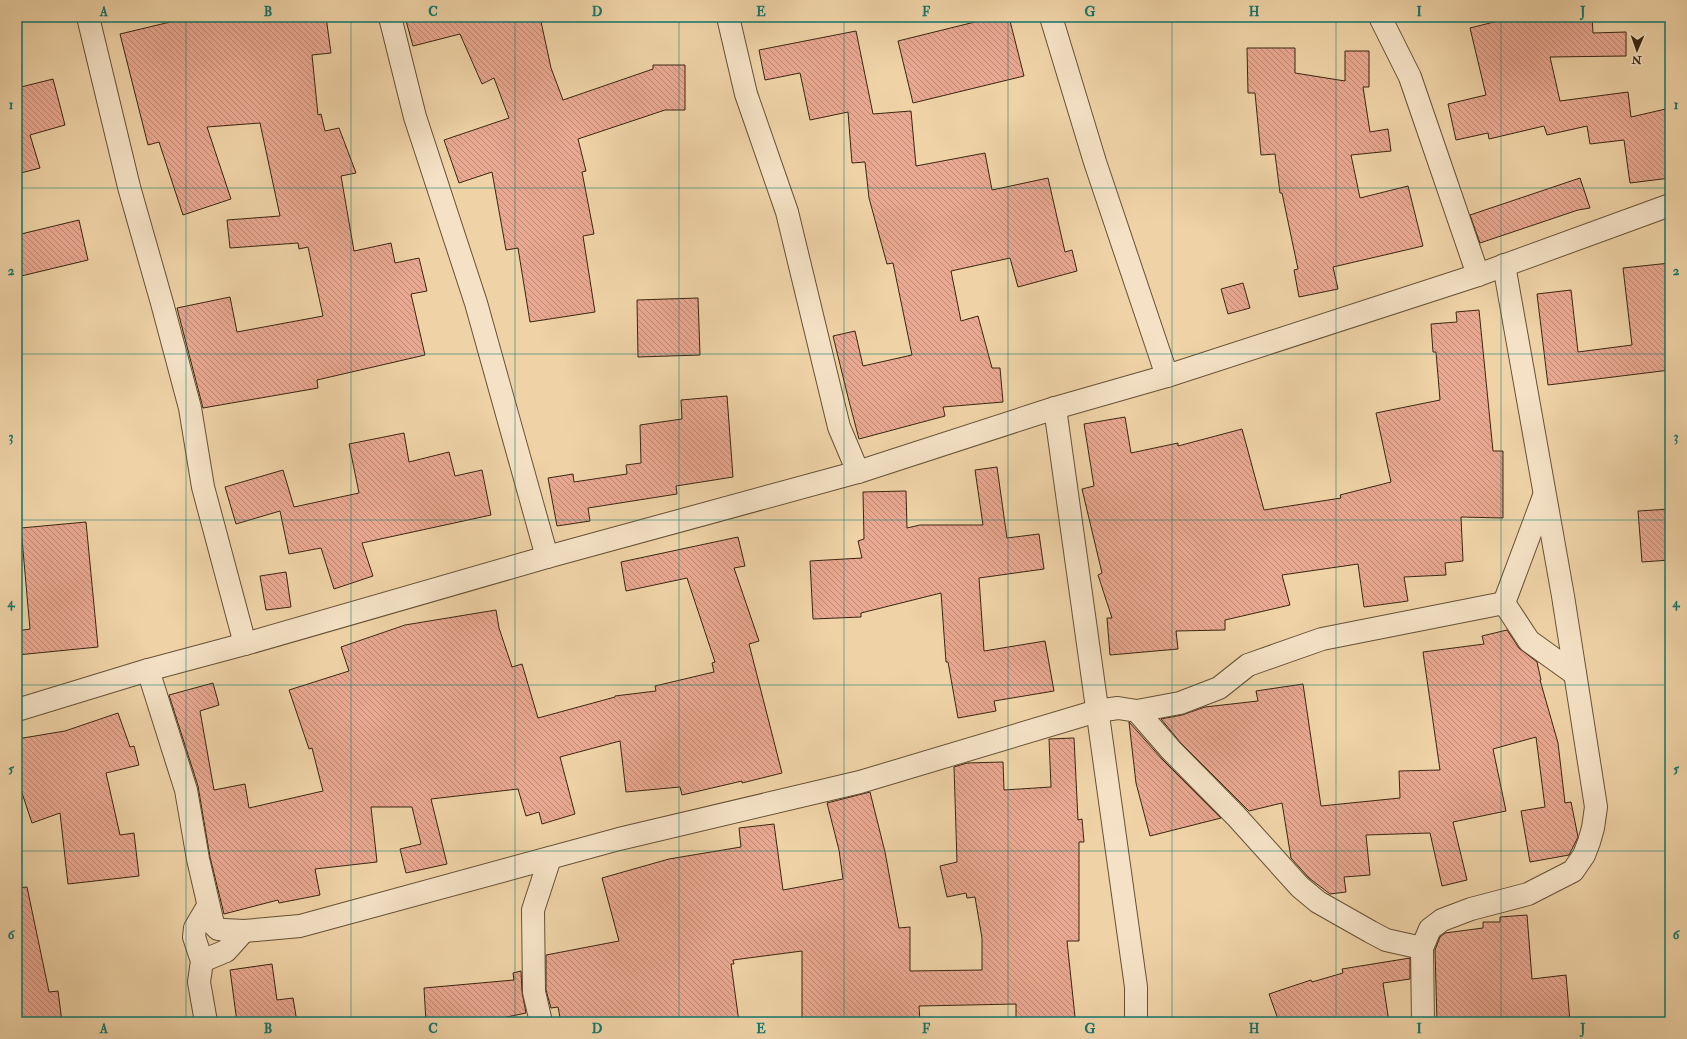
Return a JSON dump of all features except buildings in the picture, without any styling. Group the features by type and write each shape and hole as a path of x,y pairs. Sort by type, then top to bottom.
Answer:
{"street":[{"path":"88,17 129,187 190,408 203,487 245,644"},
{"path":"390,17 415,117 476,304 547,557"},
{"path":"728,17 746,94 787,212 839,426 858,472"},
{"path":"1051,17 1095,162 1167,376"},
{"path":"1380,17 1410,77 1478,275"},
{"path":"17,710 148,670 245,644 547,557 858,472 1055,408 1167,376 1478,275 1670,205"},
{"path":"1423,1022 1422,948 1430,929 1442,920 1471,909 1528,894 1573,871 1584,855 1593,828 1596,807 1545,495 1504,265"},
{"path":"1055,408 1136,987 1136,1022"},
{"path":"1504,603 1545,495"},
{"path":"148,670 186,790 208,906 213,924 218,929 244,931 300,926 619,839 860,782 1097,711 1118,708 1137,711 1180,703 1219,688 1248,665 1322,639 1504,603"},
{"path":"1504,603 1528,641 1575,674"},
{"path":"1137,711 1171,750 1236,816 1300,887 1318,902 1386,940 1422,948"},
{"path":"541,1022 534,992 533,910 550,858"},
{"path":"206,1022 200,982 202,961 196,947 195,928 208,906"},
{"path":"202,961 226,951 244,931"}]}
